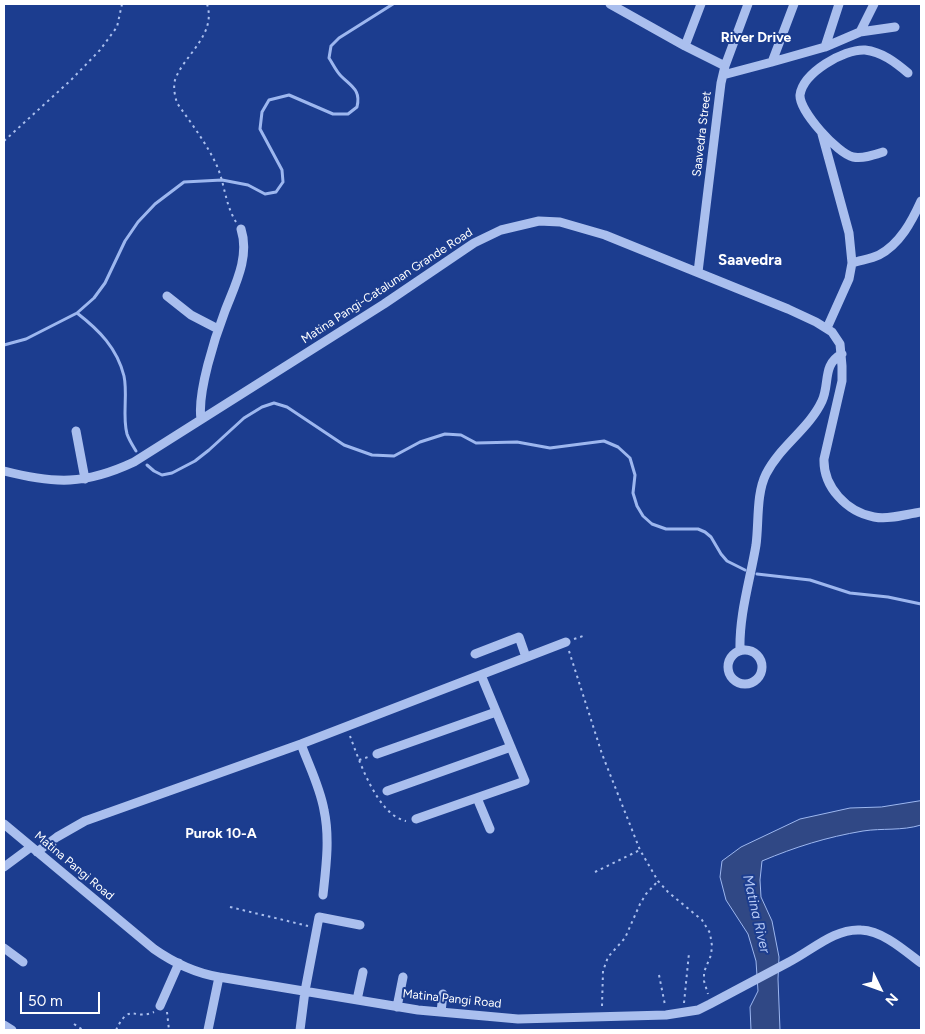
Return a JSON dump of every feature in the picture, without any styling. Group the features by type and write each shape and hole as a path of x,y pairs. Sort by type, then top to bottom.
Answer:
{"street":[{"path":"610,4 685,46 724,71 772,62 825,47 860,32 895,28"},
{"path":"685,46 700,4"},
{"name":"Saavedra Street","path":"698,272 724,71 748,4"},
{"path":"772,62 794,4"},
{"path":"825,47 839,4"},
{"path":"860,32 874,4"},
{"path":"883,152 854,158 845,154 804,110 800,97 804,82 818,68 845,53 864,50 894,61 908,73"},
{"path":"822,131 849,233 852,263 849,279 826,328"},
{"path":"852,263 878,255 889,248 913,220 921,201"},
{"name":"Matina Pangi-Catalunan Grande Road","path":"4,471 49,480 67,481 85,479 117,470 134,462 384,304 474,243 501,230 539,221 560,222 612,238 788,309 826,328 836,337 842,354 840,395 824,459 824,468 829,485 851,507 874,517 887,518 921,512"},
{"path":"201,419 201,399 218,330 243,259 244,240 241,230"},
{"path":"167,296 191,314 218,330"},
{"path":"740,651 742,615 756,545 762,485 775,459 817,409 825,392 829,366 835,357 842,354"},
{"path":"76,431 85,479"},
{"path":"475,654 518,638 526,658"},
{"path":"4,867 85,822 301,744 566,642"},
{"path":"416,819 525,781 481,675"},
{"path":"377,754 496,712"},
{"path":"301,744 325,811 327,848 323,895"},
{"path":"387,791 511,747"},
{"path":"477,798 490,829"},
{"name":"Matina Pangi Road","path":"4,824 154,949 179,963 206,975 397,1007 518,1018 603,1018 684,1013 710,1004 790,962 834,936 850,930 876,933 902,948 921,963"},
{"path":"300,1030 305,991 319,917 360,925"},
{"path":"4,948 23,962"},
{"path":"160,1006 179,963"},
{"path":"357,1000 363,972"},
{"path":"208,1030 219,977"},
{"path":"397,1007 403,977"},
{"path":"441,1012 443,994"},
{"path":"4,1025 12,1030"}],"path":[{"path":"4,141 71,80 100,50 117,27 122,4"},
{"path":"207,4 208,20 204,33 175,80 174,93 177,103 216,164 230,209 241,230"},
{"path":"566,642 602,754 640,850 658,881 668,892 702,920 710,933 711,955 704,972 704,981 710,1004"},
{"path":"346,726 364,772 383,804 396,817 403,820 416,819"},
{"path":"595,872 640,850"},
{"path":"603,1018 603,971 608,957 625,938 640,904 658,881"},
{"path":"230,907 317,928"},
{"path":"684,1013 689,953"},
{"path":"658,975 666,1015"},
{"path":"116,1030 123,1017 127,1014 151,1013 160,1006 164,1008 168,1015 169,1030"},
{"path":"74,1024 83,1030"}],"water":[{"name":"Matina River","path":"921,801 921,825 907,828 870,830 837,836 799,847 762,861 761,897 772,921 779,957 780,1030 751,1030 750,1007 758,991 756,961 748,934 726,900 720,877 722,861 741,847 800,819 850,808 881,807"}],"waterway":[{"path":"4,345 26,339 77,313 94,298 105,283 125,241 138,222 155,204 184,182 222,180 248,185 265,194 276,192 283,182 282,170 260,129 262,112 269,100 289,95 333,114 348,114 357,107 358,97 355,89 339,74 329,58 331,46 339,38 393,4"},
{"path":"77,313 106,340 121,366 125,383 126,427 128,436 136,451"},
{"path":"147,465 162,475 172,473 195,461 244,418 262,407 274,403 287,407 344,445 372,455 394,456 420,442 445,434 461,435 476,443 517,442 550,448 604,441 618,447 630,458 635,475 633,493 637,506 643,516 652,524 666,529 698,529 705,532 711,537 727,561 745,570"},
{"path":"757,574 810,580 850,593 888,597 921,604"}],"district":[{"name":"River Drive","path":"756,38"},
{"name":"Saavedra","path":"750,261"},
{"name":"Purok 10-A","path":"221,834"}]}
